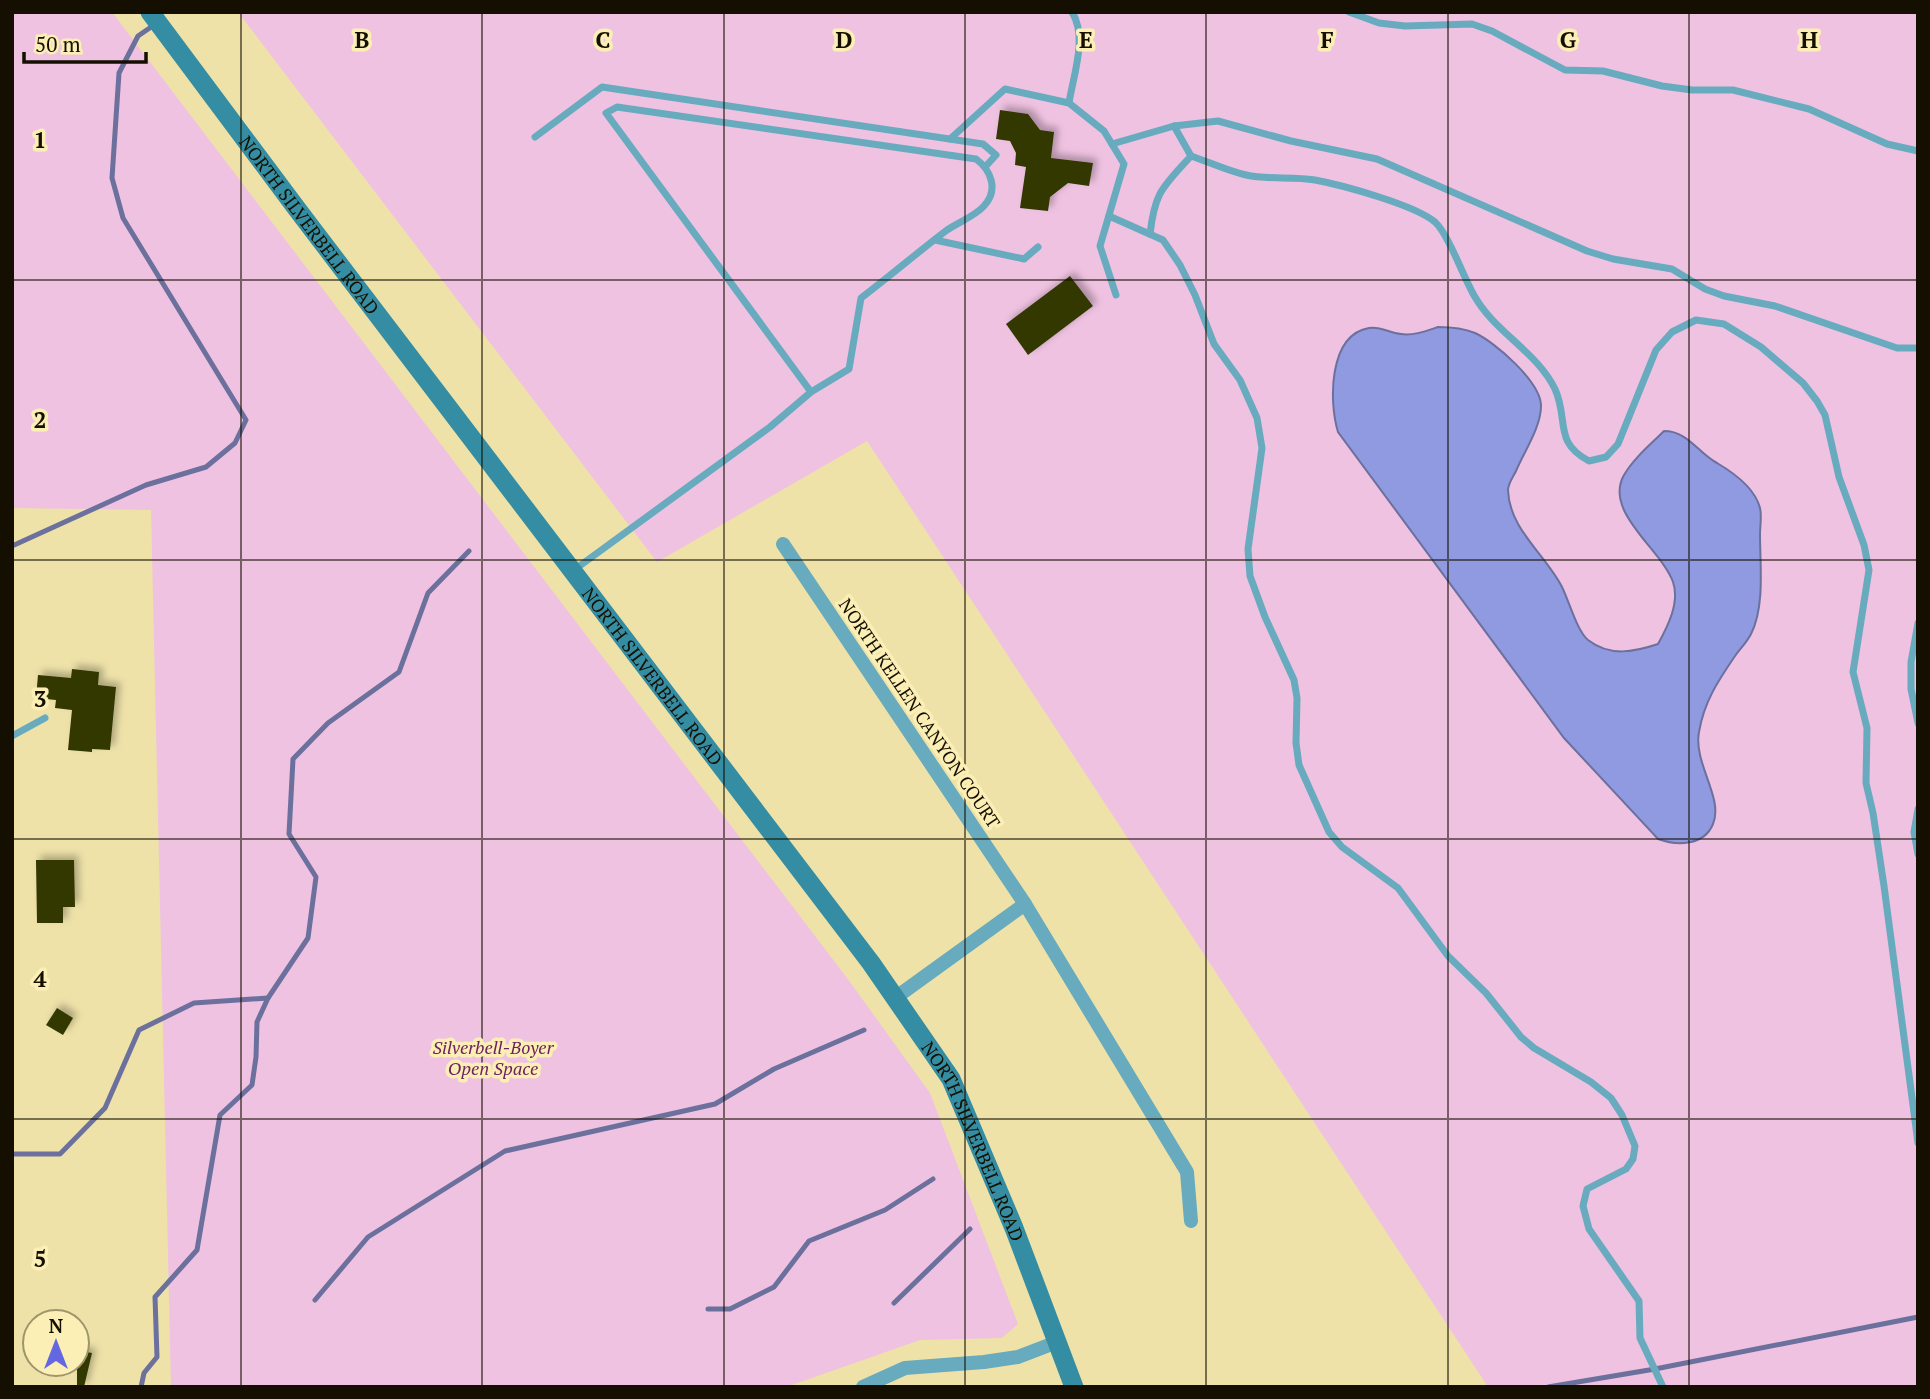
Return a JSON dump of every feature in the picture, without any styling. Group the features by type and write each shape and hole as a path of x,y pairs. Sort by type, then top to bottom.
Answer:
{"main road":[{"name":"NORTH SILVERBELL ROAD","path":"150,12 296,209 573,570 895,998 951,1079 1014,1228 1074,1387"}],"street":[{"name":"NORTH KELLEN CANYON COURT","path":"783,544 1025,904 1187,1171 1191,1221"},
{"path":"895,998 1025,904"},
{"path":"863,1387 905,1368 1018,1357 1056,1342"}],"lane":[{"path":"1069,103 1080,39 1078,21 1072,12"},
{"path":"1349,12 1379,23 1405,26 1472,24 1492,31 1565,71 1603,71 1662,86 1692,90 1734,90 1809,109 1887,144 1918,151"},
{"path":"535,137 602,87 982,145 996,155 986,166"},
{"path":"950,139 1006,89 1069,103 1104,131 1124,164 1100,246 1116,295"},
{"path":"573,570 770,427 811,392 849,369 861,298 985,205 992,190 992,177 986,166 976,159 630,108 617,107 606,113 811,392"},
{"path":"1112,144 1174,127 1218,121 1291,141 1377,159 1587,251 1613,259 1672,269 1705,289 1724,296 1775,306 1897,348 1918,348"},
{"path":"1174,127 1191,156 1245,175 1316,180 1411,207 1436,223 1476,299 1498,326 1543,370 1555,389 1565,440 1575,454 1589,461 1606,457 1618,444 1656,350 1672,332 1696,320 1724,324 1761,347 1803,383 1818,401 1825,415 1839,477 1864,545 1868,570 1853,672 1867,728 1866,783 1884,886 1918,1143"},
{"path":"1150,234 1159,192 1191,156"},
{"path":"1108,216 1163,240 1180,265 1195,295 1214,344 1240,380 1257,418 1262,449 1248,549 1250,576 1265,617 1294,680 1299,765 1329,832 1342,847 1398,888 1448,956 1486,993 1521,1037 1534,1048 1591,1082 1611,1098 1622,1115 1635,1146 1633,1159 1626,1169 1587,1189 1583,1206 1589,1229 1639,1301 1640,1338 1663,1387"},
{"path":"935,240 1024,259 1038,247"},
{"path":"1918,623 1910,689 1918,723"},
{"path":"12,736 45,718"},
{"path":"1918,809 1914,832 1918,854"}],"green space":[{"name":"Silverbell-Boyer Open Space","path":"12,12 112,12 850,982 930,1093 1018,1324 1002,1338 920,1340 786,1387 171,1387 151,510 12,508"},
{"path":"238,12 1918,12 1918,1387 1488,1387 867,441 657,562"}],"water":[{"path":"1438,327 1466,330 1484,338 1516,364 1539,396 1541,406 1538,422 1509,485 1510,504 1521,529 1562,587 1580,630 1596,645 1622,651 1658,644 1672,614 1675,598 1673,582 1658,557 1627,517 1621,503 1620,489 1624,475 1642,452 1664,431 1680,435 1730,471 1754,494 1761,518 1761,586 1758,611 1751,634 1717,683 1701,721 1698,744 1700,756 1715,803 1713,824 1703,837 1681,843 1658,839 1564,738 1338,432 1333,388 1339,356 1346,343 1356,333 1369,328 1406,334"}],"building":[{"path":"1000,110 1028,114 1040,130 1054,132 1051,158 1093,163 1089,186 1068,183 1050,197 1048,211 1020,208 1026,167 1015,165 1016,153 1010,141 996,139"},
{"path":"1070,276 1093,306 1028,355 1006,324"},
{"path":"72,669 99,672 98,685 116,687 110,750 68,750 72,710 55,708 56,700 36,698 38,675 71,678"},
{"path":"36,860 74,860 75,907 63,907 63,923 37,923"},
{"path":"57,1008 73,1018 63,1035 46,1025"},
{"path":"77,1378 86,1378 84,1387 77,1387"}],"waterway":[{"path":"12,546 146,485 206,467 235,443 246,420 123,218 112,178 119,73 138,36 154,25"},
{"path":"141,1387 144,1373 157,1357 155,1297 197,1250 220,1115 252,1085 257,1022 268,998 308,938 316,877 289,834 293,759 328,723 399,672 428,593 469,551"},
{"path":"12,1154 60,1154 105,1108 139,1030 194,1003 268,998"},
{"path":"315,1300 368,1237 505,1151 715,1104 774,1069 864,1030"},
{"path":"708,1309 730,1309 774,1287 809,1241 885,1210 933,1179"},
{"path":"894,1303 970,1229"},
{"path":"1548,1387 1655,1369 1918,1317"}]}
